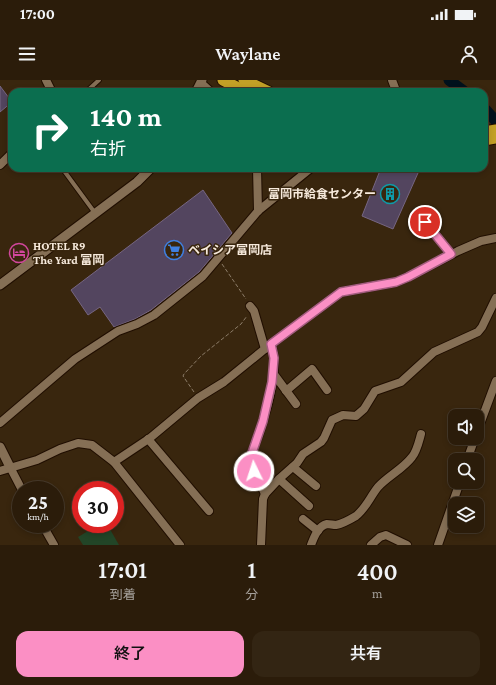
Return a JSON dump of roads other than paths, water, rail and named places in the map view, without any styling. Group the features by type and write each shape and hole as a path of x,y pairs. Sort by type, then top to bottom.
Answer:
{"highway":[{"path":"223,80 238,88"},
{"path":"244,80 261,88"}],"street":[{"path":"0,165 8,157"},
{"path":"0,285 138,182 147,172"},
{"path":"257,172 258,211"},
{"path":"0,423 74,359 118,331 137,324 154,315 203,276 258,211 306,172"},
{"path":"425,222 451,254"},
{"path":"114,462 148,439 198,398 224,382 268,346 341,292 396,282 451,254 481,241 496,238"},
{"path":"261,545 263,499 265,494 294,466 303,454 324,438 332,420 343,415 356,416 364,408 375,391 401,382 434,352 478,332 496,298"},
{"path":"250,306 254,311 274,358 269,400 252,453 254,471 265,494"},
{"path":"286,391 312,369 327,390"},
{"path":"273,372 296,404"},
{"path":"484,413 496,381"},
{"path":"311,545 314,535 327,524 337,525 354,517 365,508 377,488 413,456 421,434"},
{"path":"148,439 209,511"},
{"path":"0,471 37,460 60,449 78,443 92,445 114,462 180,545"},
{"path":"0,447 17,481"},
{"path":"294,466 316,486"},
{"path":"279,479 309,506"},
{"path":"438,545 458,489"},
{"path":"302,519 318,531"},
{"path":"47,533 54,545"},
{"path":"372,545 380,537 386,535 407,545"}],"lane":[{"path":"90,88 99,80"},
{"path":"65,172 96,213"}],"waterway":[{"path":"449,80 460,88"},
{"path":"488,112 496,121"}],"place":[{"name":"富岡市給食センター","path":"390,194"},
{"name":"ベイシア富岡店","path":"174,250"},
{"name":"HOTEL R9 The Yard 富岡","path":"19,253"}]}
